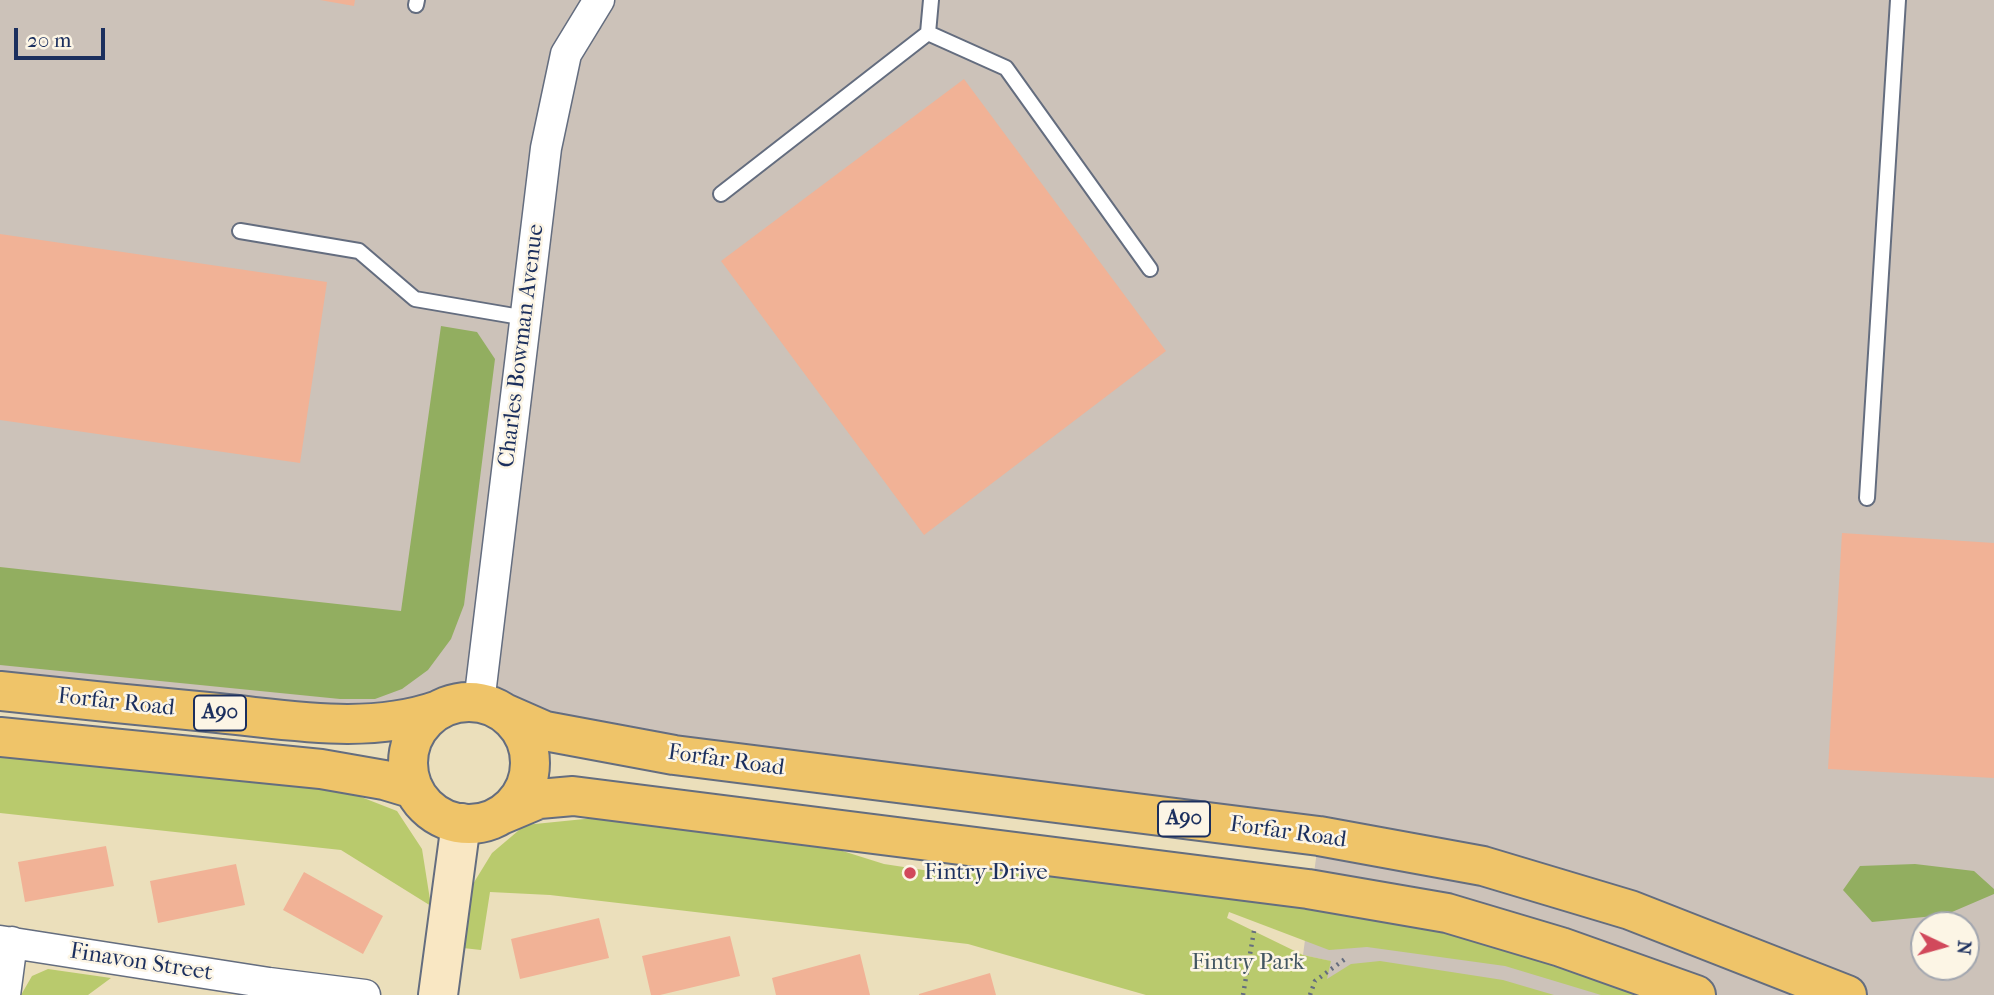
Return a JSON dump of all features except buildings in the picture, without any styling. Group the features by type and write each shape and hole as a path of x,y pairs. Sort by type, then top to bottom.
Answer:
{"highway":[{"name":"Forfar Road","path":"0,691 325,723 390,723 439,710"},
{"name":"A90","path":"439,710 458,703 492,708"},
{"path":"492,708 517,725 530,757 524,790 514,804 500,815"},
{"name":"Forfar Road","path":"492,708 545,731 674,755 1319,836 1483,866 1630,910 1847,995"},
{"path":"439,710 424,722 413,739 409,755 409,773 414,789 429,809 441,817 461,823"},
{"name":"Forfar Road","path":"0,737 321,769 384,780 414,789"},
{"name":"A90","path":"461,823 483,822 539,799 573,796 1308,889 1447,913 1560,947 1696,995"}],"street":[{"name":"Charles Bowman Avenue","path":"492,708 526,318 546,148 566,54 598,0"},
{"path":"438,995 461,823"},
{"path":"5,995 6,942"},
{"name":"Finavon Street","path":"6,942 365,995"}],"lane":[{"path":"721,194 928,33 932,0"},
{"path":"1867,498 1898,0"},
{"path":"928,33 1006,68 1150,269"},
{"path":"240,231 359,251 415,299 526,318"}],"path":[{"path":"1243,995 1254,930"},
{"path":"1310,995 1315,981 1345,959"}],"shaded area":[{"path":"0,0 1994,0 1994,995 1323,995 1330,961 1303,955 1319,836 504,713 439,710 413,739 325,723 0,691"}],"green space":[{"path":"441,326 477,332 495,359 464,605 451,639 428,670 402,689 375,699 340,699 0,665 0,567 401,611"},
{"path":"0,757 338,788 397,811 422,849 431,906 341,850 0,813"},
{"name":"Fintry Park","path":"624,815 814,842 884,864 943,873 1038,871 1390,920 1513,949 1644,995 1601,995 1505,966 1367,947 1329,950 1229,912 1227,918 1303,955 1331,961 1327,979 1351,964 1380,961 1503,980 1554,995 1146,995 968,944 550,895 490,892 481,950 463,948 473,884 492,853 525,825"},
{"path":"1915,864 1974,871 1994,889 1994,894 1954,911 1910,911 1910,918 1872,922 1843,890 1860,866"},
{"path":"48,969 111,978 88,995 21,995 32,976"}],"place":[{"name":"Fintry Drive","path":"910,873"}]}
